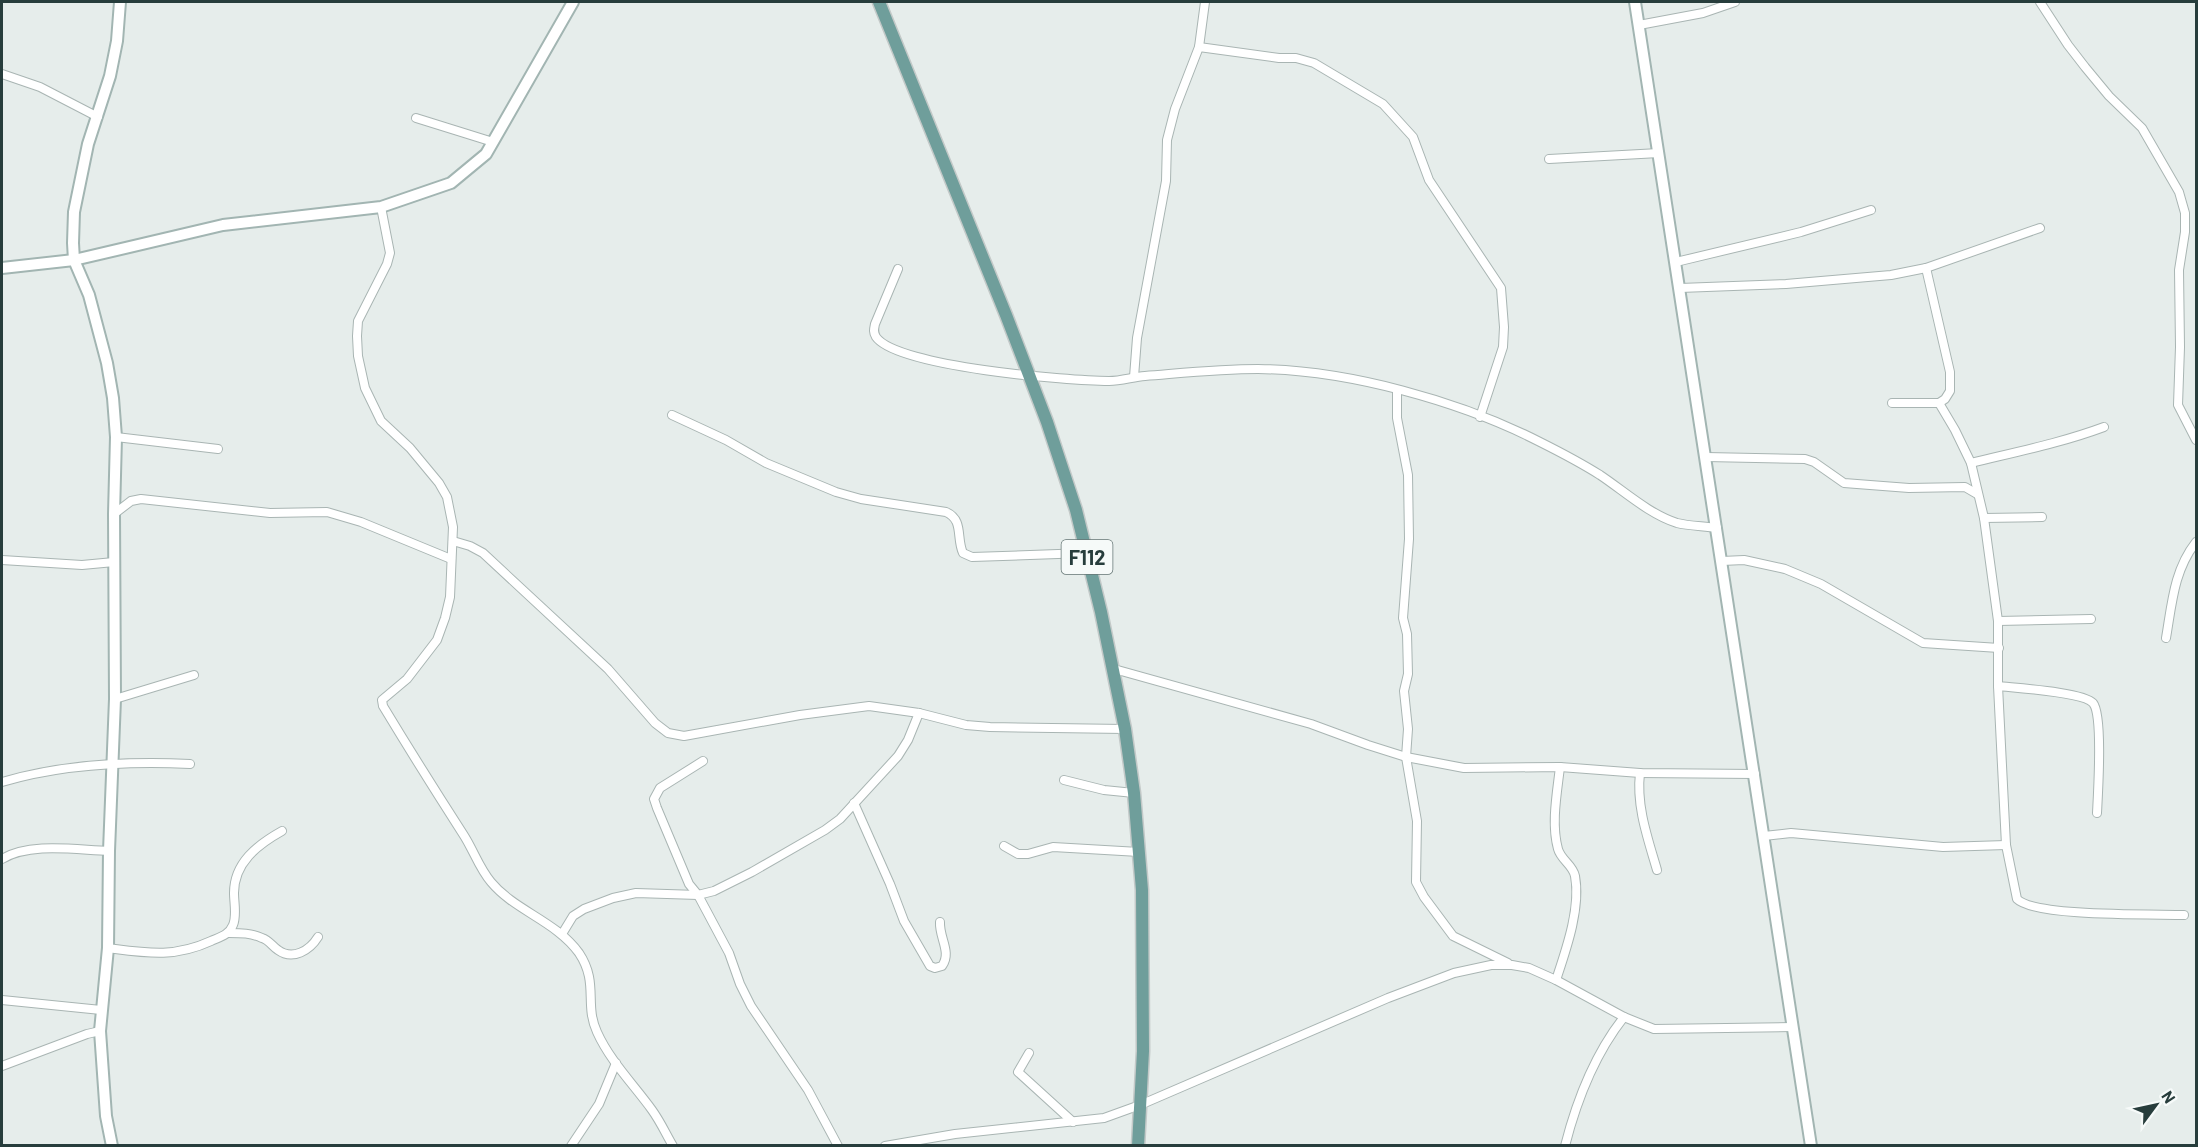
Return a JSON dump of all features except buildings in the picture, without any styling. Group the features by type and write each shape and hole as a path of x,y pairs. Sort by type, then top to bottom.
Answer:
{"main road":[{"path":"112,1146 106,1116 100,1031 108,948 115,699 116,437 107,363 88,295 74,260 74,212 88,144 110,76 117,41 120,2"},
{"path":"2,268 74,260 224,225 381,207 451,183 486,154 573,2"},
{"name":"F112","path":"879,2 1029,375 1062,464 1114,669 1134,793 1142,890 1143,1051 1138,1146"},
{"path":"1635,2 1811,1146"}],"street":[{"path":"1134,377 1137,339 1166,181 1167,140 1175,109 1199,47 1205,2"},
{"path":"1639,26 1703,13 1735,2"},
{"path":"2040,2 2085,67 2109,96 2142,128 2179,192 2185,213 2185,232 2179,270 2178,405 2196,440"},
{"path":"1199,47 1279,58 1296,58 1314,63 1383,104 1413,137 1429,180 1501,288 1503,347 1480,417"},
{"path":"2,74 40,87 98,117"},
{"path":"416,118 493,142"},
{"path":"1550,159 1659,153"},
{"path":"381,207 390,253 387,264 358,321 358,356 365,388 381,421 396,432 427,466 447,497 452,514 453,541 450,597 436,640 407,680 398,689 385,696 382,700 383,706 489,880 500,891 562,934 587,967 591,982 591,1009 594,1026 602,1043 653,1112 673,1146"},
{"path":"1676,262 1801,232 1871,210"},
{"path":"1680,288 1786,284 1891,275 1926,268 2040,228"},
{"path":"1892,403 1939,403 1945,399 1950,390 1950,372 1926,268"},
{"path":"898,269 875,324 874,333 877,339 892,348 958,367 1110,381 1221,369 1301,370 1366,382 1429,398 1480,417 1549,447 1598,474 1659,515 1678,523 1717,528"},
{"path":"1397,390 1397,418 1408,475 1409,507 1403,618 1407,634 1407,674 1404,691 1408,742 1406,756 1417,820 1417,886 1453,936 1512,965"},
{"path":"1939,403 1971,463 1984,518 1998,621 1998,686 2006,845 2014,893 2020,902 2062,911 2184,915"},
{"path":"672,416 726,440 766,463 836,492 861,499 953,515 959,524 960,545 963,553 972,556 1086,553"},
{"path":"1971,463 2066,441 2104,427"},
{"path":"116,437 218,449"},
{"path":"1706,457 1805,459 1814,462 1844,483 1910,488 1965,487 1977,494"},
{"path":"114,514 132,501 141,499 270,513 327,512 361,522 451,559"},
{"path":"1984,518 2042,517"},
{"path":"453,541 483,553 608,669 643,711 668,733 684,736 707,733 800,715 869,706 966,725 1125,729"},
{"path":"2166,638 2176,578 2196,542"},
{"path":"2,560 82,565 114,562"},
{"path":"1722,561 1744,561 1785,569 1821,584 1923,643 1999,648"},
{"path":"1998,621 2091,619"},
{"path":"1114,669 1311,724 1406,756 1464,768 1560,767 1640,773 1755,774"},
{"path":"115,699 194,675"},
{"path":"1998,686 2073,694 2093,703 2097,711 2099,757 2097,813"},
{"path":"562,934 573,916 584,909 613,898 636,893 698,895 714,891 825,830 840,819 898,756 919,714"},
{"path":"703,761 660,788 654,799 688,884 698,895 729,953 751,1006 808,1090 838,1146"},
{"path":"2,782 35,772 112,764 190,764"},
{"path":"1556,980 1574,918 1575,884 1572,868 1559,851 1557,837 1556,810 1560,767"},
{"path":"1640,773 1638,789 1643,818 1657,870"},
{"path":"1064,780 1104,790 1134,793"},
{"path":"854,803 904,921 930,966 935,968 942,966 946,960 946,952 939,931 940,922"},
{"path":"229,933 234,923 234,881 238,870 261,843 282,831"},
{"path":"1764,836 1791,833 1944,847 2006,845"},
{"path":"1004,846 1018,854 1028,854 1053,847 1139,852"},
{"path":"2,859 10,854 35,849 109,850"},
{"path":"108,948 178,953 229,933 249,933 266,939 279,951 295,954 305,952 312,947 318,937"},
{"path":"885,1146 955,1134 1104,1118 1140,1105 1388,998 1454,973 1491,964 1529,968 1624,1017 1654,1029 1793,1027"},
{"path":"2,1000 101,1010"},
{"path":"1565,1146 1584,1084 1606,1040 1624,1017"},
{"path":"2,1066 100,1031"},
{"path":"1029,1053 1018,1072 1073,1122"},
{"path":"572,1146 599,1104 616,1063"}]}
